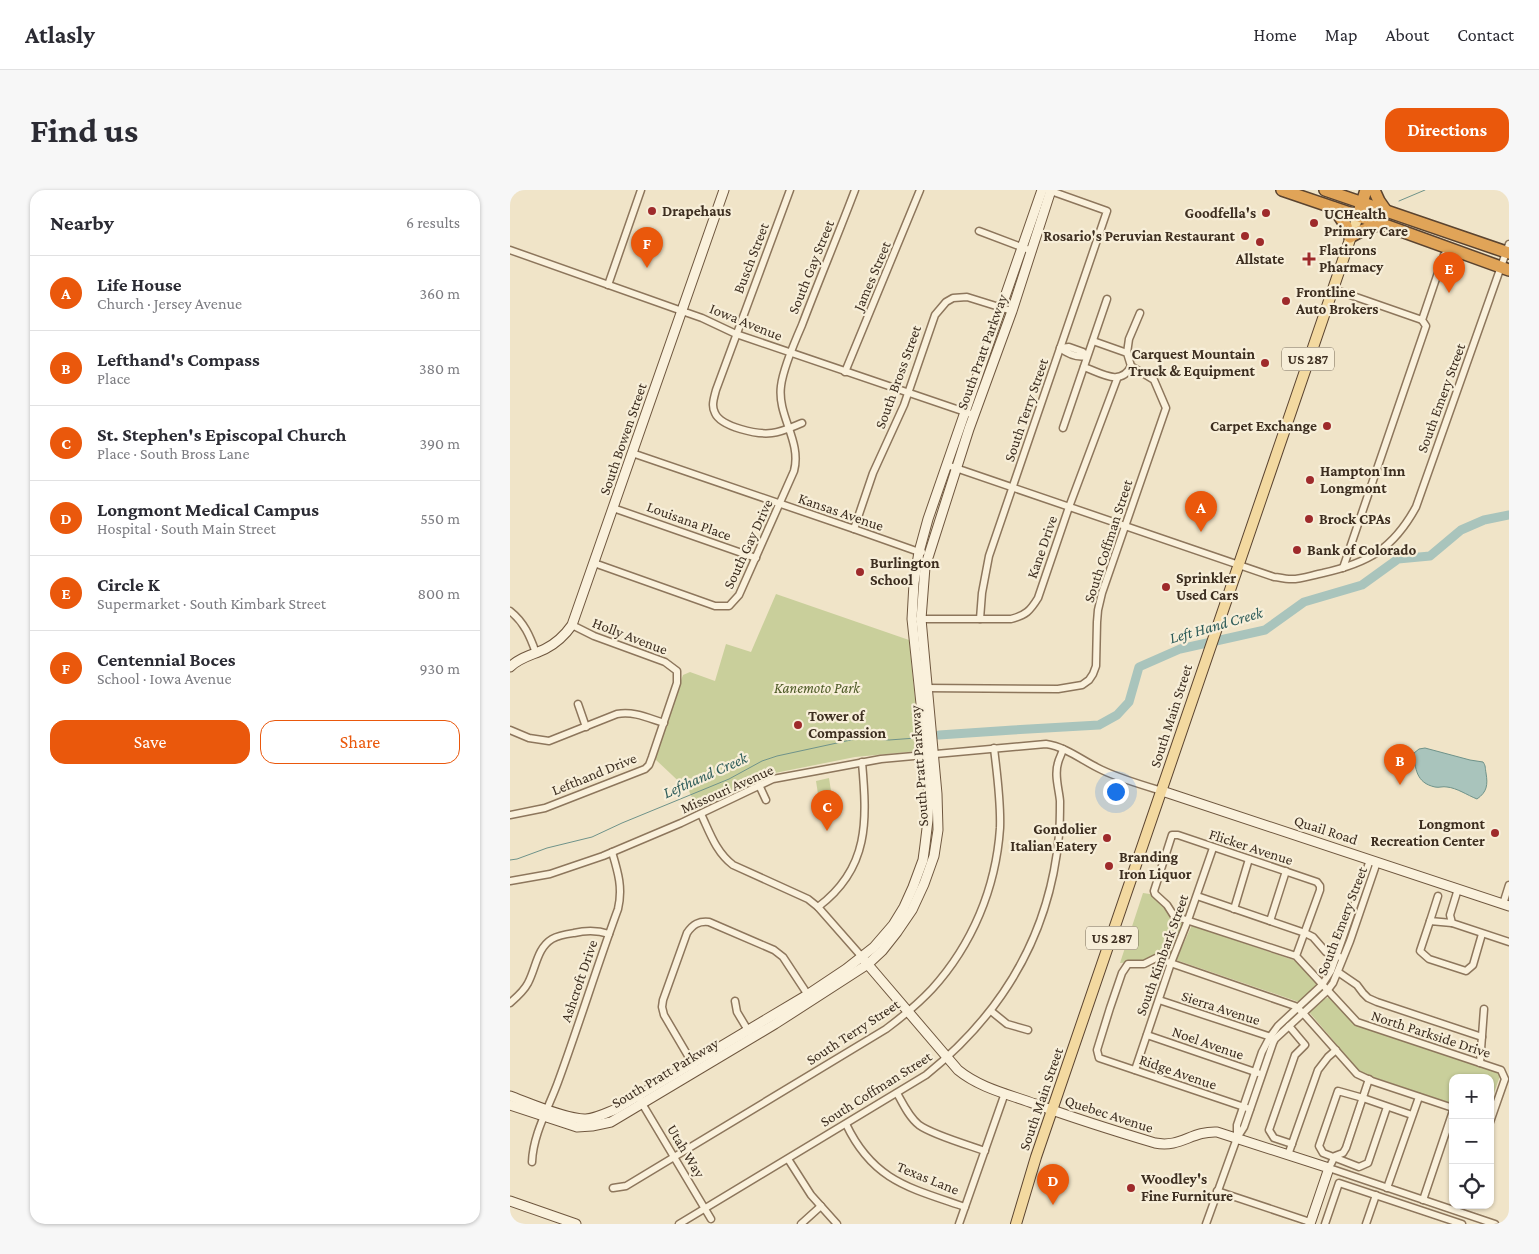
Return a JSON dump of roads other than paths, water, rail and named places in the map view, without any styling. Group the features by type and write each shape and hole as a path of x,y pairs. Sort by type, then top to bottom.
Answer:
{"highway":[{"path":"1282,190 1505,268"},
{"name":"South Main Street","path":"1358,216 1366,190"},
{"path":"1374,190 1386,211"},
{"path":"1336,191 1362,203 1508,249"},
{"path":"1334,208 1346,226 1350,237 1367,228 1382,224"}],"main road":[{"name":"South Main Street","path":"1016,1224 1036,1157 1358,216"}],"street":[{"path":"608,285 641,190"},
{"name":"South Bowen Street","path":"510,667 523,658 558,641 572,625 724,190"},
{"name":"Busch Street","path":"790,190 714,398 715,413 718,418 752,432 762,434 773,433 802,423"},
{"name":"South Gay Street","path":"791,354 855,190"},
{"name":"James Street","path":"845,372 920,190"},
{"name":"South Terry Street","path":"980,619 987,563 1107,211 1048,190"},
{"name":"South Pratt Parkway","path":"510,1106 586,1119 600,1116 640,1099 809,998 865,961 904,907 923,860 929,798 929,755 917,619 918,552 964,412 1022,248 1048,190"},
{"name":"South Pratt Parkway","path":"917,619 924,567 974,415 1032,251 1048,190"},
{"path":"979,232 1032,251"},
{"name":"South Emery Street","path":"947,464 1274,577 1290,579 1352,566 1384,548 1407,523 1416,507 1505,268 1508,249"},
{"name":"Iowa Avenue","path":"510,250 702,318 736,334 791,354 974,415"},
{"path":"1422,320 1444,255"},
{"path":"1333,288 1422,320 1426,326 1343,568"},
{"name":"South Bross Street","path":"854,529 873,473 909,394 936,314 946,302 953,298 967,297 1012,310"},
{"path":"1063,428 1086,356 1107,300"},
{"path":"1131,366 1127,353 1129,339 1140,313"},
{"path":"1093,341 1127,353"},
{"path":"1060,348 1066,353 1080,357 1086,356"},
{"name":"South Gay Drive","path":"594,563 721,607 729,606 739,595 796,464 797,456 780,395 781,383 791,354"},
{"name":"Kane Drive","path":"917,619 1011,619 1020,617 1032,608 1038,598 1069,507 1117,379 1129,371 1131,366"},
{"name":"South Coffman Street","path":"924,688 1058,689 1078,687 1089,680 1093,674 1096,666 1098,610 1166,408 1154,380 1131,366"},
{"path":"1084,367 1117,379"},
{"name":"Kansas Avenue","path":"632,453 918,552 929,551"},
{"name":"Louisana Place","path":"613,508 756,558"},
{"path":"510,611 525,626 536,653"},
{"name":"Holly Avenue","path":"572,625 594,636 665,662 678,671"},
{"name":"Lefthand Drive","path":"510,815 545,808 644,768 650,762 664,723 677,683 678,671"},
{"path":"578,704 586,727"},
{"path":"510,730 529,738 549,741 617,714 635,714 664,723"},
{"name":"Missouri Avenue","path":"510,881 550,874 612,852 701,814 773,779 862,762 1046,744 1064,749 1101,770 1162,791"},
{"name":"South Terry Street","path":"613,1188 626,1186 878,1034 908,1012 931,990 961,950 977,920 988,890 995,862 1000,827 1000,800 994,748"},
{"name":"South Coffman Street","path":"679,1224 926,1075 948,1058 991,1011 1028,952 1045,910 1060,832 1057,769 1064,749"},
{"path":"818,907 833,895 843,882 855,862 863,839 866,802 862,762"},
{"path":"759,785 766,800"},
{"name":"Quail Road","path":"1162,791 1506,905"},
{"name":"Quebec Avenue","path":"701,814 716,846 725,859 733,865 797,893 818,907 948,1058 969,1078 981,1085 1128,1135 1164,1145 1174,1144 1198,1133 1217,1132 1423,1200 1449,1206"},
{"name":"Flicker Avenue","path":"1170,912 1167,905 1154,891 1172,835 1178,835 1317,882 1320,886 1305,933"},
{"name":"South Kimbark Street","path":"1135,1070 1171,963 1213,848"},
{"name":"Ashcroft Drive","path":"532,1162 532,1153 620,898 621,886 612,852"},
{"path":"1234,909 1249,859"},
{"name":"South Emery Street","path":"1206,1224 1237,1138 1244,1127 1247,1108 1272,1038 1278,1026 1327,991 1338,972 1340,957 1374,861"},
{"path":"1270,921 1286,871"},
{"path":"1506,905 1509,885"},
{"path":"1452,923 1450,915 1458,889"},
{"path":"1197,896 1305,933 1313,937 1326,952 1340,957"},
{"path":"1438,896 1420,951 1429,959 1466,971 1472,965 1482,934"},
{"name":"North Parkside Drive","path":"1170,912 1174,916 1296,956 1357,1022 1501,1070 1505,1079 1491,1119"},
{"path":"695,1067 664,1015 662,1008 663,1000 687,933 696,923 702,921 709,922 774,950 782,957 809,998"},
{"path":"1430,921 1452,923 1509,942"},
{"path":"510,1003 527,985 545,944 557,937 591,930 609,934"},
{"path":"1296,956 1305,933"},
{"name":"South Emery Street","path":"1272,1038 1289,1026 1322,985 1340,957"},
{"name":"Ridge Avenue","path":"1171,963 1156,958 1144,964 1128,964 1122,973 1097,1050 1099,1058 1247,1108"},
{"path":"1171,963 1301,1011 1357,1074 1449,1108"},
{"name":"North Parkside Drive","path":"1338,972 1358,985 1368,998 1482,1037"},
{"name":"Sierra Avenue","path":"1159,1000 1272,1038"},
{"path":"735,1001 737,1012 750,1034"},
{"path":"1480,1063 1484,1009"},
{"path":"991,1011 1007,1024 1028,1030"},
{"path":"1289,1026 1305,1045 1295,1055 1269,1130 1274,1138 1292,1144"},
{"name":"Noel Avenue","path":"1147,1036 1259,1073"},
{"path":"1288,1155 1318,1070 1336,1050"},
{"path":"1217,1191 1310,1223 1329,1168 1335,1156 1343,1153 1346,1148 1369,1079"},
{"path":"1387,1107 1368,1163 1359,1167 1335,1156 1323,1153 1319,1146 1338,1091 1412,1115"},
{"path":"897,1093 912,1118 919,1125 985,1151"},
{"path":"959,1224 1005,1094"},
{"name":"South Pratt Parkway","path":"510,1096 546,1113"},
{"path":"1387,1188 1418,1096"},
{"name":"Utah Way","path":"640,1099 711,1219"},
{"path":"1423,1200 1450,1119"},
{"name":"Texas Lane","path":"846,1124 857,1143 879,1170 906,1186 965,1207"},
{"path":"788,1158 811,1195 838,1224"},
{"path":"1325,1224 1339,1183 1462,1224"},
{"path":"1366,1224 1376,1195"},
{"path":"510,1201 576,1224"},
{"path":"802,1224 821,1206"},
{"name":"Quebec Avenue","path":"1461,1209 1495,1224"}],"water":[{"path":"1425,748 1483,762 1487,781 1483,794 1477,799 1454,789 1435,787 1424,782 1416,769 1414,753 1419,749"}],"waterway":[{"path":"1399,201 1425,190"},
{"name":"Left Hand Creek","path":"939,735 1099,725 1117,715 1129,702 1139,667 1180,649 1265,630 1304,602 1362,585 1398,559 1430,556 1461,530 1484,520 1509,515"},
{"name":"Lefthand Creek","path":"510,860 547,848 592,837 729,779 762,761 777,756 860,738 889,740 916,738"}],"place":[{"name":"Drapehaus","path":"652,211"},
{"name":"Goodfella's","path":"1266,213"},
{"name":"UCHealth Primary Care","path":"1314,223"},
{"name":"Rosario's Peruvian Restaurant","path":"1245,236"},
{"name":"Allstate","path":"1260,242"},
{"name":"Flatirons Pharmacy","path":"1309,259"},
{"name":"Centennial Boces","path":"647,268"},
{"name":"Circle K","path":"1449,293"},
{"name":"Frontline Auto Brokers","path":"1286,301"},
{"name":"Carquest Mountain Truck & Equipment","path":"1265,363"},
{"name":"Carpet Exchange","path":"1327,426"},
{"name":"Hampton Inn Longmont","path":"1310,480"},
{"name":"Brock CPAs","path":"1309,519"},
{"name":"Life House","path":"1201,532"},
{"name":"Bank of Colorado","path":"1297,550"},
{"name":"Burlington School","path":"860,572"},
{"name":"Sprinkler Used Cars","path":"1166,587"},
{"name":"Tower of Compassion","path":"798,725"},
{"name":"Lefthand's Compass","path":"1400,785"},
{"name":"St. Stephen's Episcopal Church","path":"827,831"},
{"name":"Longmont Recreation Center","path":"1495,833"},
{"name":"Gondolier Italian Eatery","path":"1107,838"},
{"name":"Branding Iron Liquor","path":"1109,866"},
{"name":"Woodley's Fine Furniture","path":"1131,1188"},
{"name":"Longmont Medical Campus","path":"1053,1205"}],"park label":[{"name":"Kanemoto Park","path":"817,688"}]}
